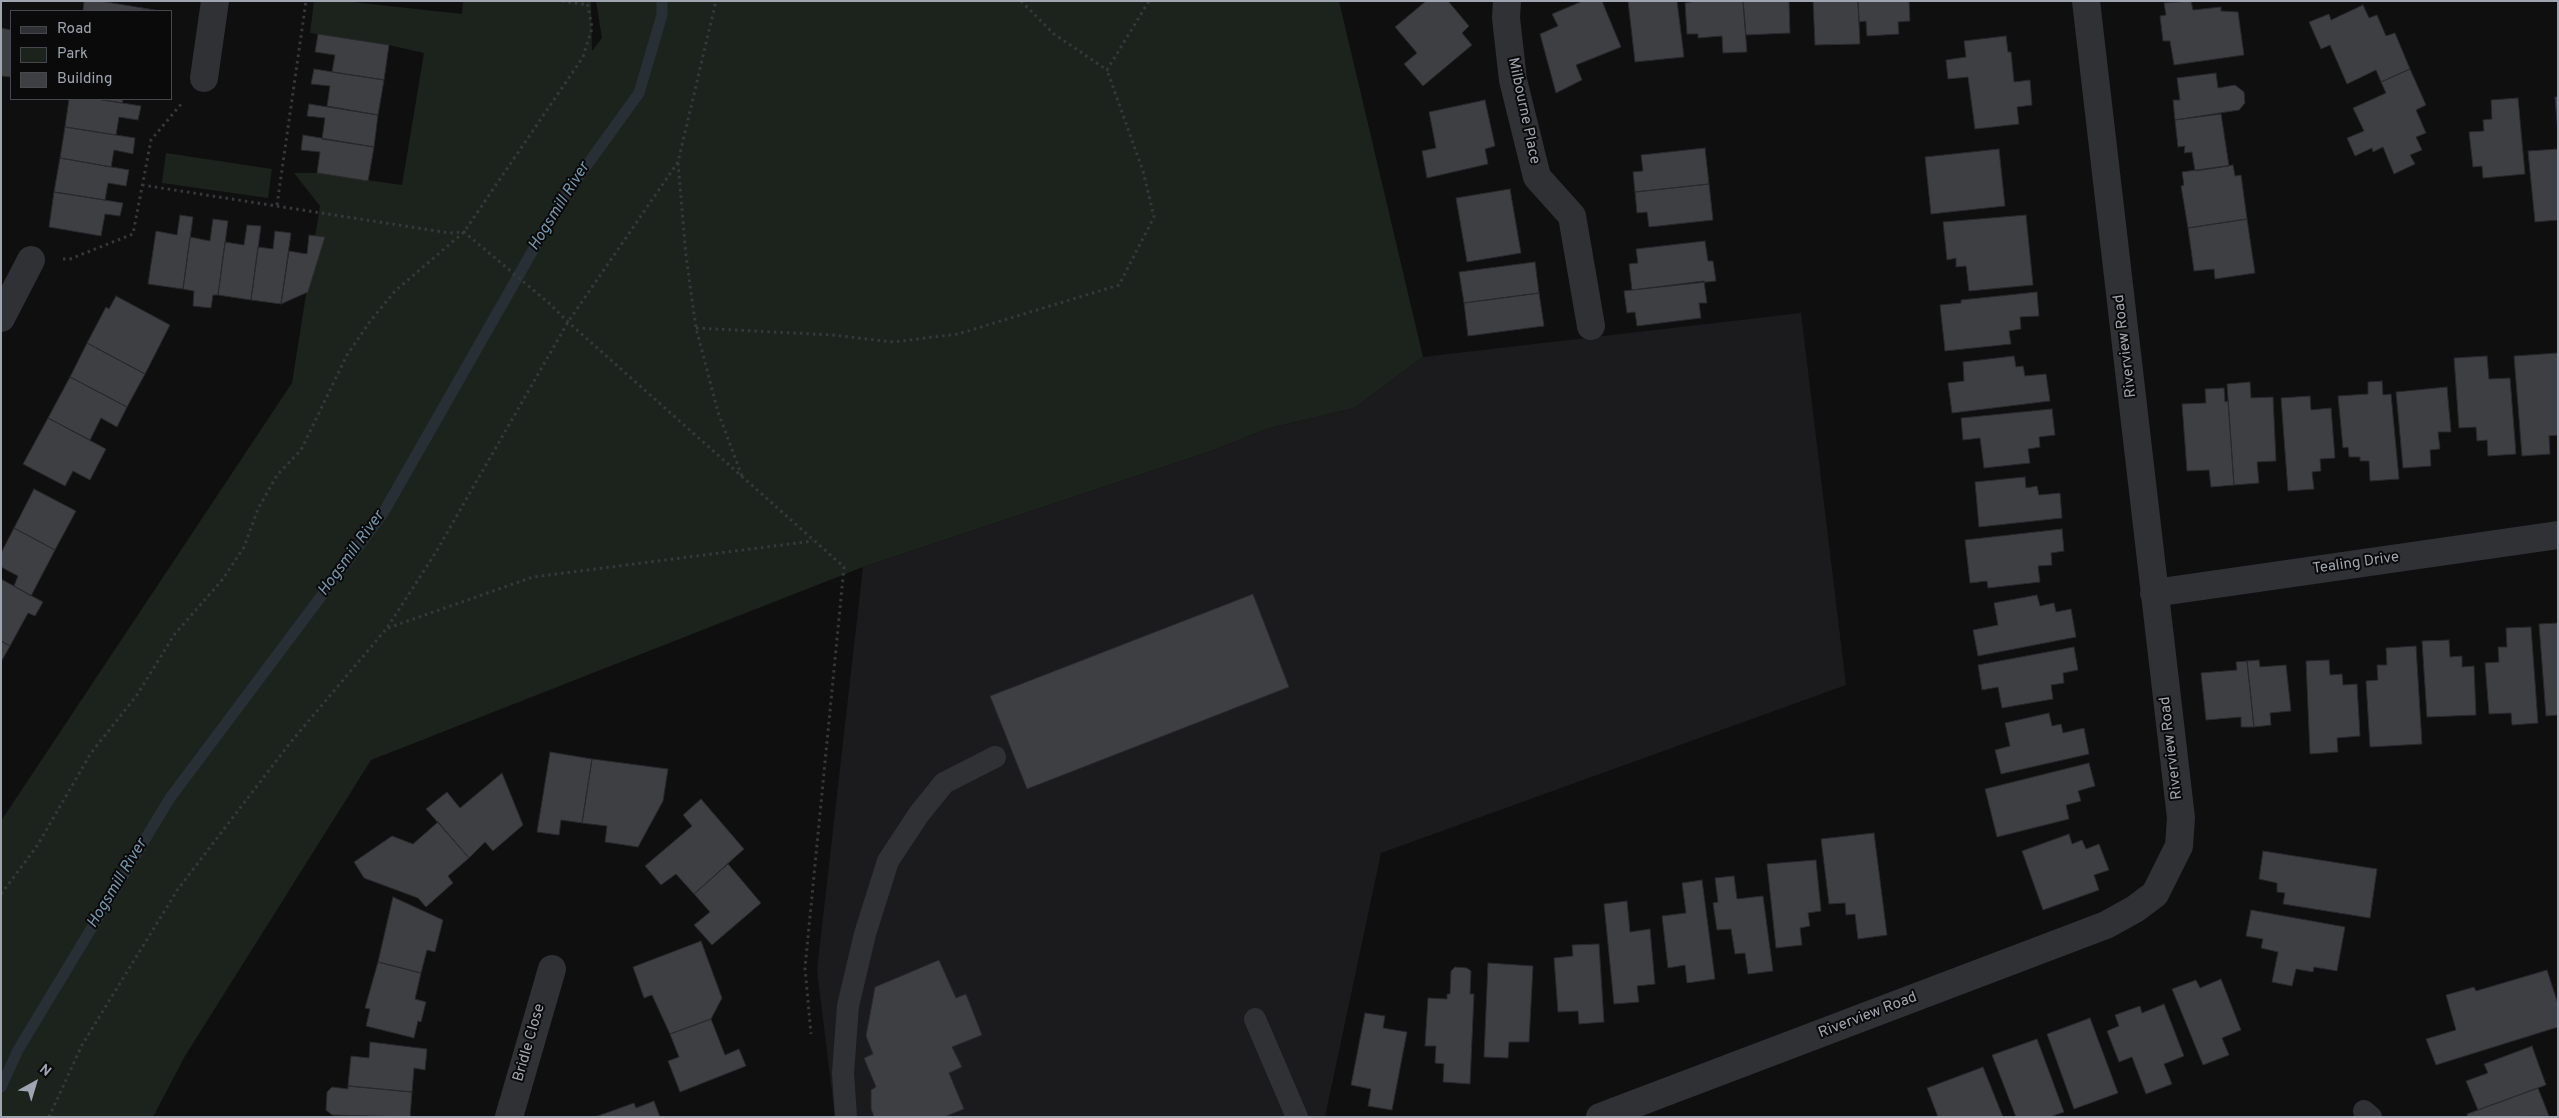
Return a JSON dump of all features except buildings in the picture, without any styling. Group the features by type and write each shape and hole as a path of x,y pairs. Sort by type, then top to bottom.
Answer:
{"street":[{"path":"204,78 215,1"},
{"name":"Milbourne Place","path":"1507,1 1506,18 1513,80 1535,167 1538,177 1572,216 1591,326"},
{"name":"Riverview Road","path":"1600,1117 2106,925 2135,909 2155,894 2179,846 2181,818 2086,1"},
{"path":"1,318 31,260"},
{"name":"Tealing Drive","path":"2154,592 2558,535"},
{"name":"Bridle Close","path":"508,1117 552,969"}],"lane":[{"path":"846,1117 843,1073 848,1006 865,934 888,861 919,814 944,783 995,757"},
{"path":"1255,1019 1297,1117"}],"path":[{"path":"277,205 306,1"},
{"path":"1,894 37,846 92,754 137,695 174,635 223,579 244,547 258,509 277,474 301,450 347,355 371,320 395,291 464,232 583,57 592,28 588,3 562,1"},
{"path":"716,1 678,162 686,256 696,328 718,412 744,479"},
{"path":"696,328 832,335 893,342 958,334 1119,286 1154,217 1143,171 1107,70 1054,34 1021,1"},
{"path":"1107,70 1149,1"},
{"path":"31,260 70,259 133,234 151,140 204,78"},
{"path":"49,1117 82,1045 178,889 290,743 388,628 436,552 568,322 678,162"},
{"path":"142,185 450,233 464,232 550,304 844,567 805,968 812,1037"},
{"path":"388,628 533,576 813,541"}],"shaded area":[{"path":"1801,313 1846,685 1381,853 1325,1117 835,1117 817,970 863,567 1211,451 1266,429 1354,408 1423,357"}],"green space":[{"path":"314,1 343,1 462,14 463,1 591,1 592,51 602,38 596,1 1339,1 1423,357 1354,408 1266,429 1211,451 863,567 371,760 185,1056 153,1117 1,1117 1,821 292,383 320,206 294,173 317,173 402,185 424,53 389,45 310,33"},
{"path":"166,153 272,169 268,198 162,183"}],"waterway":[{"name":"Hogsmill River","path":"1,1087 18,1050 170,798 382,515 561,201 639,93 662,15 662,1"}]}
